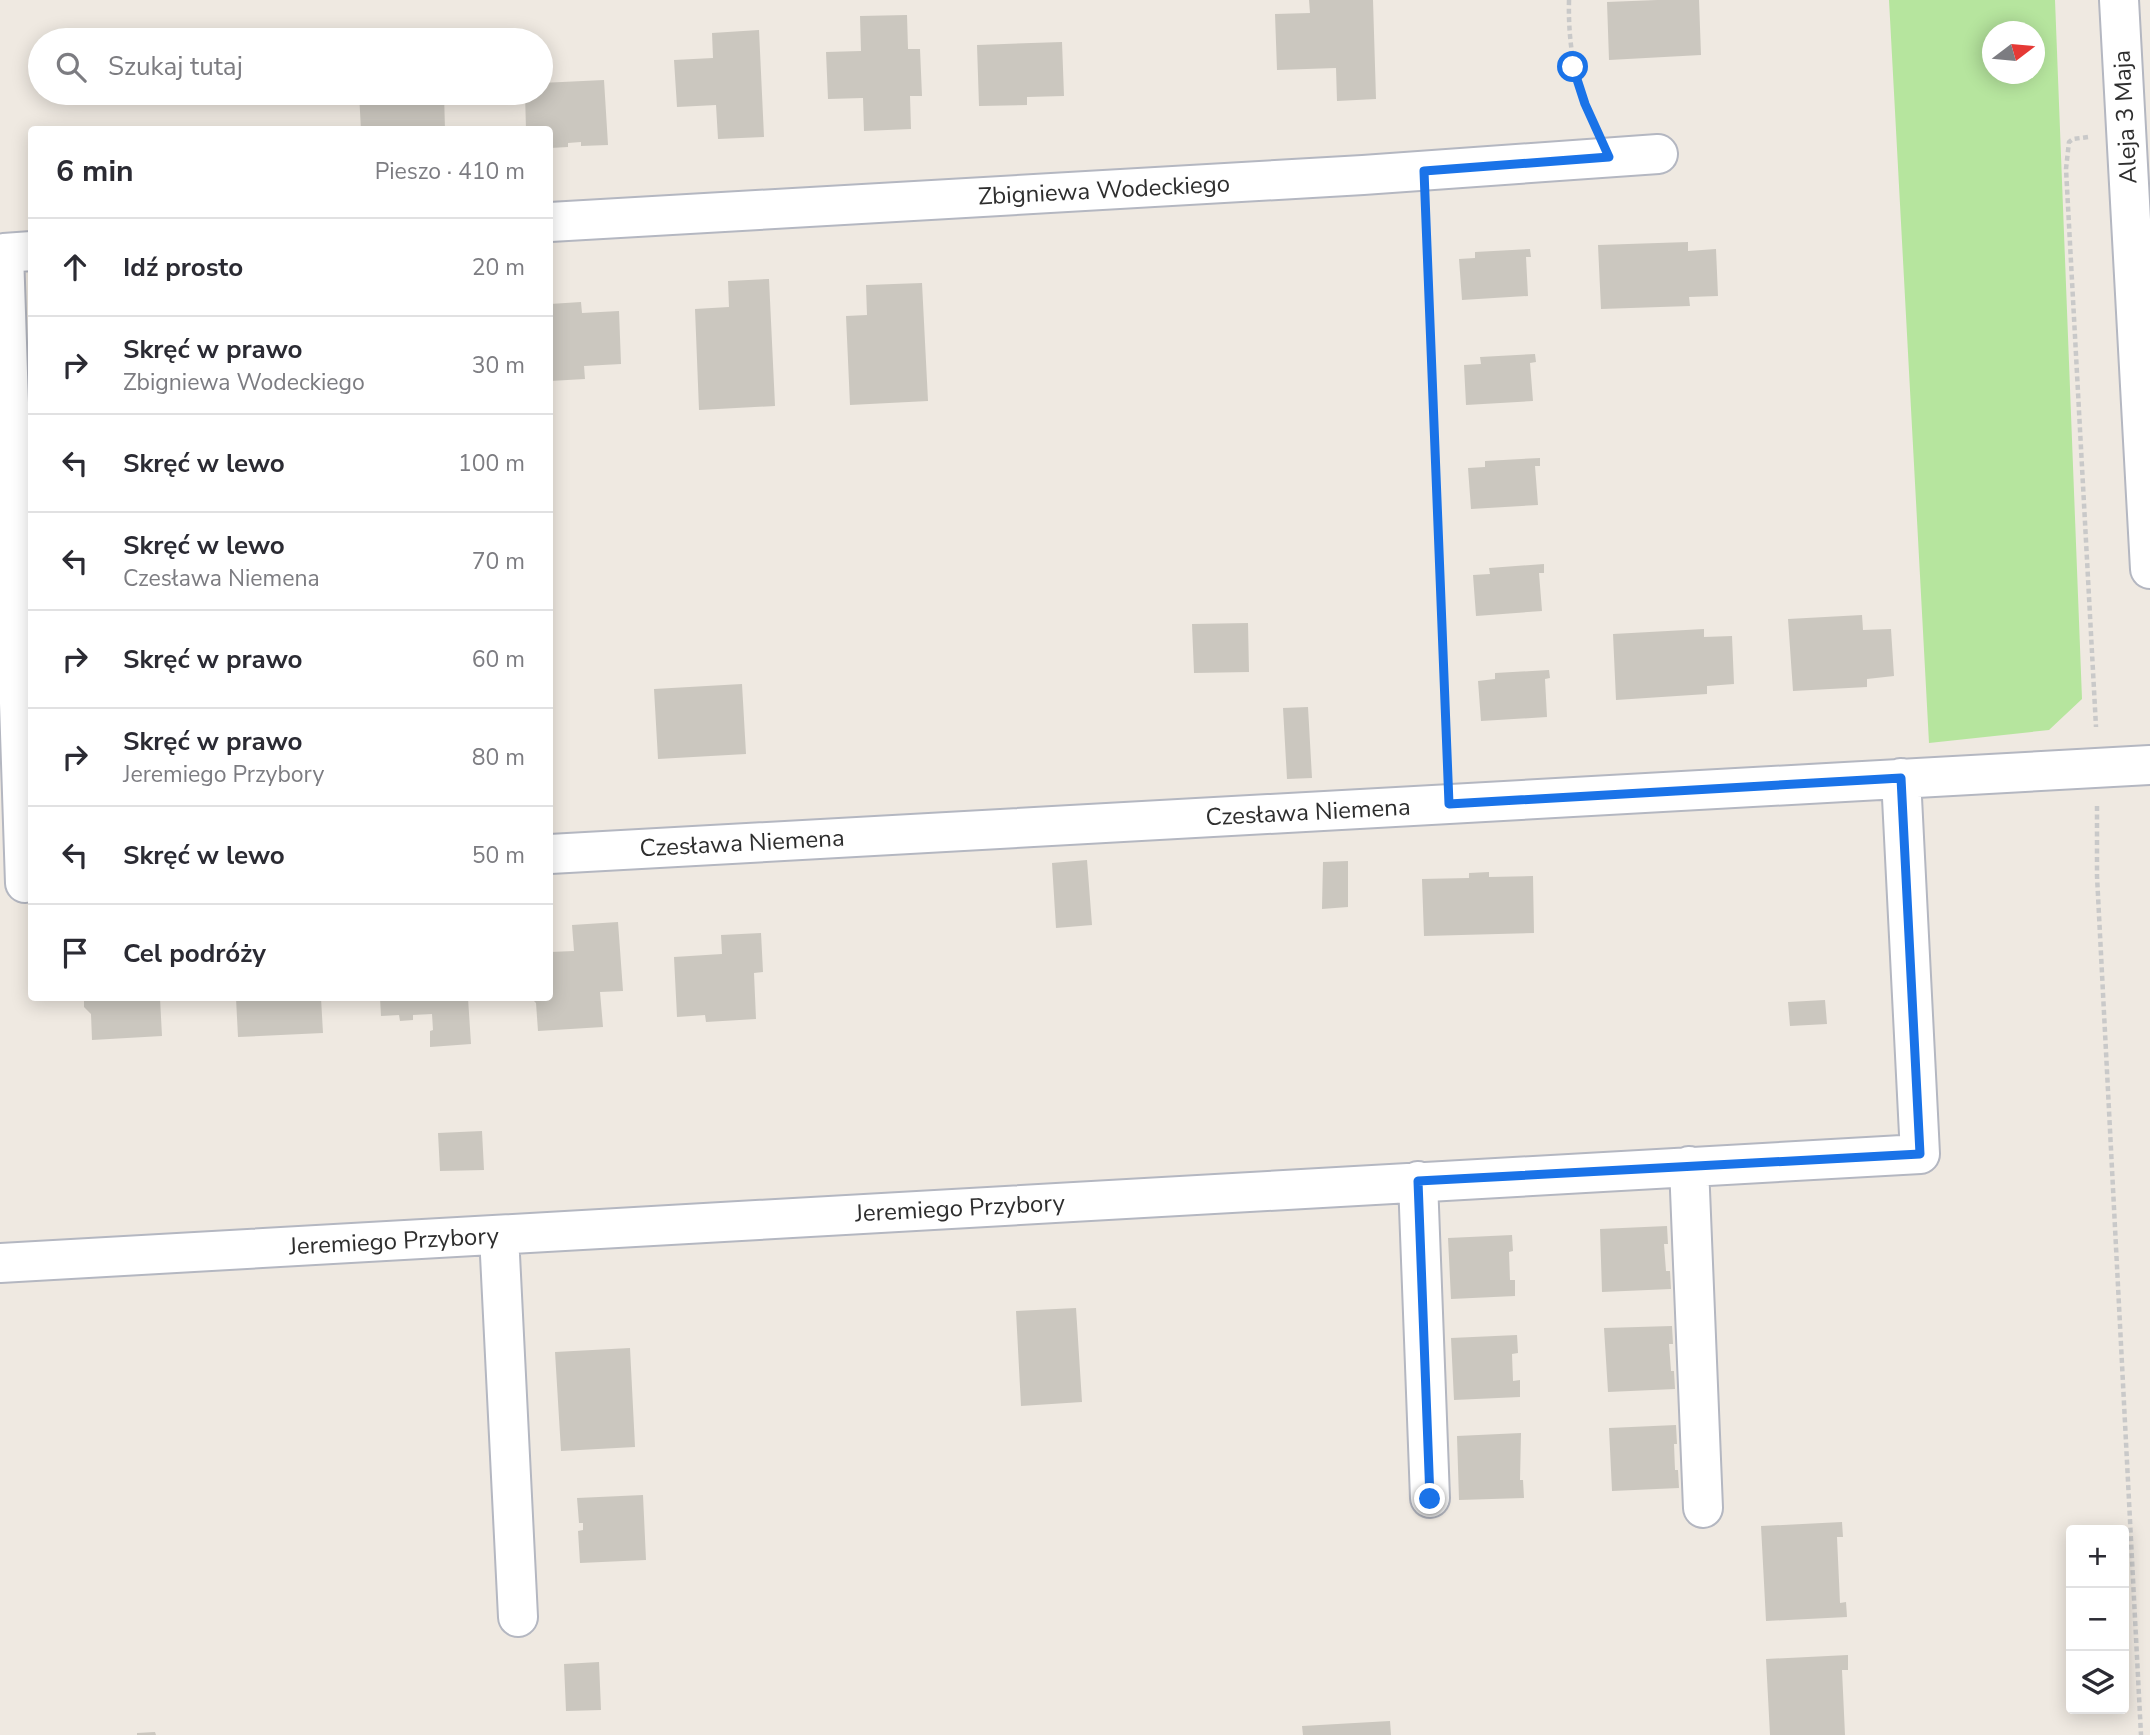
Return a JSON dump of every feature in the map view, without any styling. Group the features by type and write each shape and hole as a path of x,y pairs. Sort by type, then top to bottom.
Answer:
{"street":[{"name":"Aleja 3 Maja","path":"2119,0 2150,569"},
{"name":"Zbigniewa Wodeckiego","path":"553,222 1424,171 1658,154"},
{"path":"19,884 4,253 28,251"},
{"name":"Czesława Niemena","path":"553,854 2150,765"},
{"name":"Jeremiego Przybory","path":"0,1264 1920,1154 1901,778"},
{"path":"1689,1166 1703,1508"},
{"path":"1418,1181 1430,1499"},
{"path":"499,1234 518,1617"}],"path":[{"path":"1569,0 1568,36 1573,67 1585,104 1609,157"},
{"path":"2085,137 2069,142 2066,169 2097,739"},
{"path":"1424,171 1449,804"},
{"path":"2097,803 2097,876 2141,1735"}],"green space":[{"path":"1889,0 2055,0 2082,699 2049,730 1929,743"}],"building":[{"path":"1309,0 1373,0 1376,99 1337,101 1336,68 1277,70 1275,14 1310,13"},
{"path":"1699,0 1701,55 1609,60 1607,2"},
{"path":"907,15 908,49 920,49 922,96 910,96 911,129 864,131 863,98 828,99 826,52 861,51 860,16"},
{"path":"759,30 764,137 718,139 716,105 677,107 674,60 713,58 712,33"},
{"path":"1062,42 1064,96 1027,97 1027,105 979,106 977,45"},
{"path":"604,80 608,145 581,146 581,142 568,143 568,147 553,148 553,126 526,126 525,105 553,105 553,82"},
{"path":"360,105 444,105 445,126 361,126"},
{"path":"1688,242 1688,251 1716,249 1718,296 1689,297 1690,306 1601,309 1598,245"},
{"path":"1530,249 1531,257 1526,257 1528,296 1462,300 1459,259 1475,258 1475,252"},
{"path":"769,279 775,406 699,410 695,309 729,307 728,281"},
{"path":"922,283 928,401 850,405 846,316 867,315 866,285"},
{"path":"581,302 582,313 619,311 621,364 584,366 585,379 553,381 553,304"},
{"path":"1535,354 1536,362 1530,363 1533,401 1466,405 1464,365 1481,364 1480,357"},
{"path":"1540,458 1540,466 1535,466 1538,505 1471,509 1468,468 1485,467 1485,461"},
{"path":"1544,564 1544,573 1539,573 1542,611 1476,616 1473,575 1490,574 1489,568"},
{"path":"1862,615 1863,630 1891,629 1894,676 1867,679 1867,687 1793,691 1788,619"},
{"path":"1248,623 1249,672 1194,673 1192,624"},
{"path":"1704,629 1704,637 1732,636 1734,684 1707,686 1707,694 1616,700 1613,634"},
{"path":"1549,670 1550,678 1545,679 1547,717 1481,721 1478,681 1495,679 1495,673"},
{"path":"742,684 746,754 658,759 654,689"},
{"path":"1308,707 1312,778 1287,779 1283,708"},
{"path":"1087,860 1092,925 1056,928 1052,863"},
{"path":"1348,861 1348,907 1322,909 1323,862"},
{"path":"1489,872 1489,877 1533,876 1534,933 1424,936 1422,879 1469,878 1469,873"},
{"path":"618,922 623,991 600,992 603,1027 538,1031 534,1001 553,1001 553,952 574,951 572,925"},
{"path":"761,933 763,972 754,973 756,1019 706,1022 705,1015 677,1017 674,957 722,954 721,935"},
{"path":"1825,1000 1827,1024 1790,1026 1788,1002"},
{"path":"84,1001 160,1001 162,1036 92,1040 91,1014 84,1007"},
{"path":"236,1001 321,1001 323,1033 238,1037"},
{"path":"380,1001 468,1001 471,1044 430,1047 432,1014 413,1015 413,1020 400,1021 399,1015 381,1016"},
{"path":"482,1131 484,1170 440,1171 438,1133"},
{"path":"1667,1226 1668,1244 1664,1244 1666,1271 1670,1271 1671,1289 1602,1292 1600,1229"},
{"path":"1512,1235 1513,1251 1509,1252 1510,1280 1515,1280 1515,1296 1451,1299 1448,1238"},
{"path":"1076,1308 1082,1402 1021,1406 1016,1311"},
{"path":"1672,1326 1673,1344 1669,1344 1675,1389 1608,1392 1604,1328"},
{"path":"1517,1335 1518,1353 1512,1354 1513,1381 1520,1380 1520,1397 1454,1400 1451,1338"},
{"path":"630,1348 635,1447 561,1451 555,1352"},
{"path":"1676,1425 1675,1470 1678,1470 1679,1488 1612,1491 1609,1428"},
{"path":"1521,1433 1520,1480 1523,1480 1524,1498 1459,1500 1457,1436"},
{"path":"643,1495 646,1560 580,1563 578,1531 583,1530 583,1523 579,1523 577,1498"},
{"path":"1842,1522 1843,1537 1837,1537 1840,1603 1846,1602 1847,1617 1766,1621 1761,1526"},
{"path":"1848,1655 1848,1670 1842,1670 1845,1735 1770,1735 1766,1659"},
{"path":"599,1662 601,1710 566,1711 564,1664"},
{"path":"1390,1721 1391,1735 1303,1735 1302,1726"},
{"path":"155,1732 156,1735 137,1735 137,1733"}],"route":[{"path":"1430,1499 1418,1181 1920,1154 1901,778 1449,804 1424,171 1609,157 1585,104 1573,67"}]}
